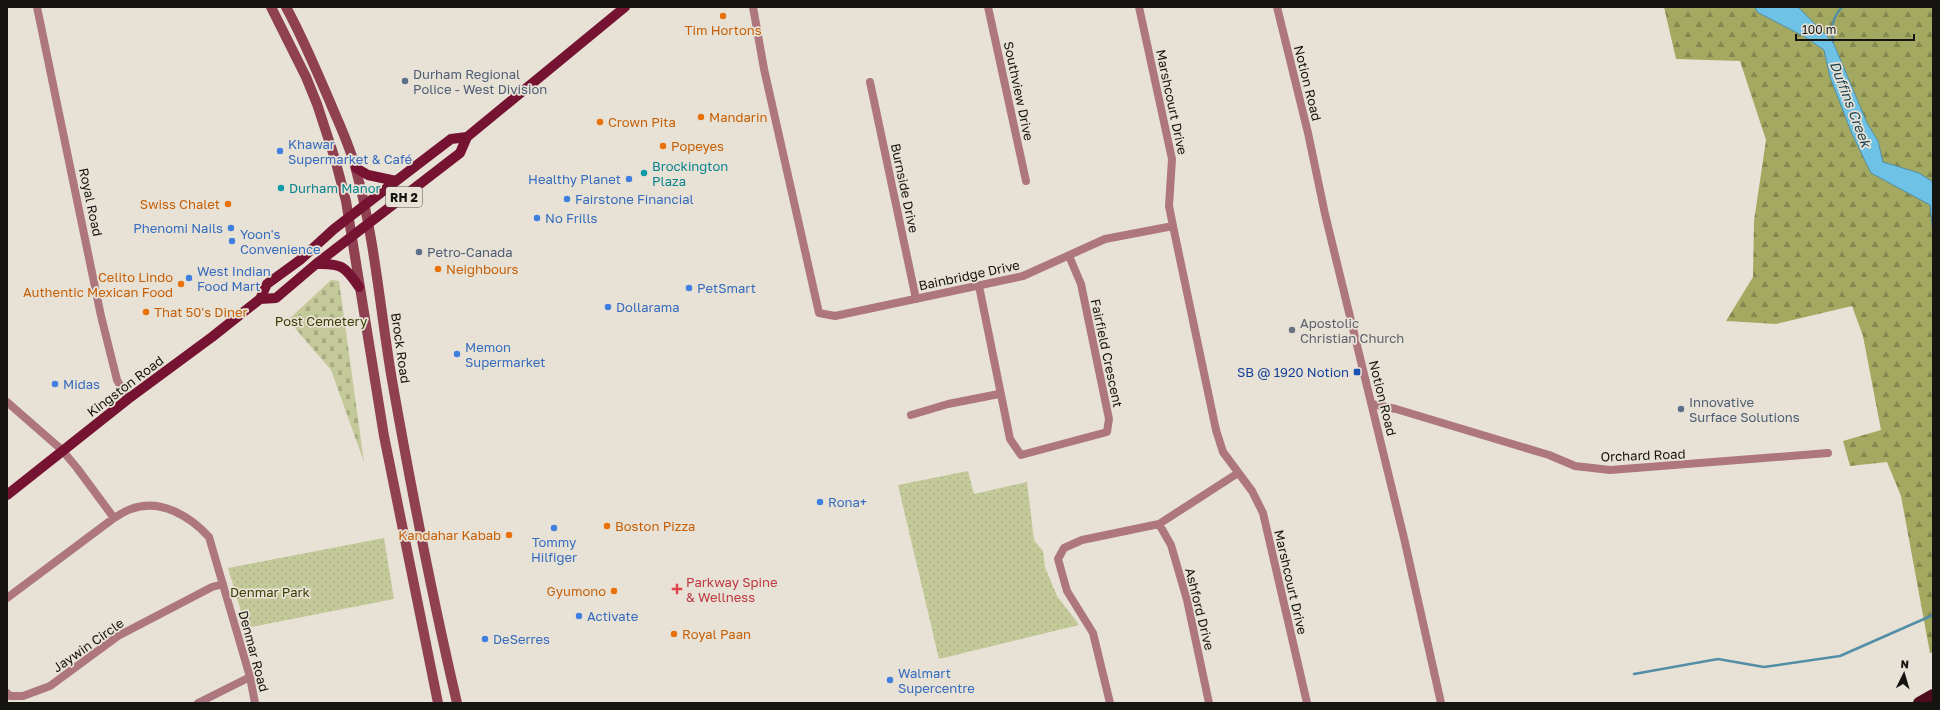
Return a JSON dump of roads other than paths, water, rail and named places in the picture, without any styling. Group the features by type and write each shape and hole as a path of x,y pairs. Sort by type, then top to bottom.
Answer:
{"highway":[{"path":"1918,703 1933,695"}],"main road":[{"path":"271,7 306,77 317,104 335,159 350,218 359,287 384,436 438,703"},
{"name":"Brock Road","path":"286,7 314,64 347,142 356,168 365,206 389,363 433,600 457,703"},
{"name":"Kingston Road","path":"260,299 276,298 316,264 460,153 467,137 625,7"},
{"name":"Kingston Road","path":"7,495 62,450 260,299 267,284 300,260 396,181 450,139 467,137"},
{"path":"356,168 368,175 396,181"},
{"path":"316,264 340,265 350,272 359,287"},
{"path":"417,603 433,600"}],"street":[{"name":"Royal Road","path":"37,7 101,316 117,380 128,399"},
{"name":"Bainbridge Drive","path":"753,7 765,76 819,313 835,316 1023,276 1105,239 1172,226"},
{"name":"Southview Drive","path":"988,7 1026,181"},
{"name":"Marshcourt Drive","path":"1139,7 1172,159 1169,206 1172,226"},
{"name":"Notion Road","path":"1277,7 1308,133 1325,214 1404,538 1441,703"},
{"name":"Burnside Drive","path":"870,82 916,299"},
{"path":"1110,703 1093,632 1067,591 1058,559 1064,548 1082,540 1159,524 1238,473 1223,452 1216,430 1172,226"},
{"name":"Fairfield Crescent","path":"978,286 999,394 1010,440 1021,455 1107,432 1109,419 1081,284 1069,256"},
{"path":"911,415 948,404 999,394"},
{"path":"7,402 62,450 114,518 7,598"},
{"name":"Orchard Road","path":"1372,404 1396,409 1549,455 1574,466 1610,470 1828,453"},
{"name":"Marshcourt Drive","path":"1238,473 1252,491 1263,513 1307,703"},
{"name":"Denmar Road","path":"114,518 130,509 163,506 198,526 209,538 250,678 255,703"},
{"name":"Ashford Drive","path":"1159,524 1171,545 1185,593 1209,703"},
{"name":"Jaywin Circle","path":"7,693 10,696 23,696 50,686 118,636 211,587 223,584"},
{"path":"198,703 250,678"}],"water":[{"name":"Duffins Creek","path":"1755,7 1798,7 1833,42 1867,123 1878,141 1883,162 1919,173 1933,182 1933,234 1930,205 1871,173 1852,134 1830,77 1824,50 1805,37 1757,12"}],"waterway":[{"path":"1833,42 1832,32 1834,19 1842,7"},
{"path":"1634,674 1718,659 1764,667 1840,656 1933,615"}],"place":[{"name":"Tim Hortons","path":"723,16"},
{"name":"Durham Regional Police - West Division","path":"405,81"},
{"name":"Mandarin","path":"701,117"},
{"name":"Crown Pita","path":"600,122"},
{"name":"Popeyes","path":"663,146"},
{"name":"Khawar Supermarket & Café","path":"280,151"},
{"name":"Brockington Plaza","path":"644,173"},
{"name":"Healthy Planet","path":"629,179"},
{"name":"Durham Manor","path":"281,188"},
{"name":"Fairstone Financial","path":"567,199"},
{"name":"Swiss Chalet","path":"228,204"},
{"name":"No Frills","path":"537,218"},
{"name":"Phenomi Nails","path":"231,228"},
{"name":"Yoon's Convenience","path":"232,241"},
{"name":"Petro-Canada","path":"419,252"},
{"name":"Neighbours","path":"438,269"},
{"name":"West Indian Food Mart","path":"189,278"},
{"name":"Celito Lindo Authentic Mexican Food","path":"181,284"},
{"name":"PetSmart","path":"689,288"},
{"name":"Dollarama","path":"608,307"},
{"name":"That 50's Diner","path":"146,312"},
{"name":"Apostolic Christian Church","path":"1292,330"},
{"name":"Memon Supermarket","path":"457,354"},
{"name":"SB @ 1920 Notion","path":"1357,372"},
{"name":"Midas","path":"55,384"},
{"name":"Innovative Surface Solutions","path":"1681,409"},
{"name":"Rona+","path":"820,502"},
{"name":"Boston Pizza","path":"607,526"},
{"name":"Tommy Hilfiger","path":"554,528"},
{"name":"Kandahar Kabab","path":"509,535"},
{"name":"Parkway Spine & Wellness","path":"677,589"},
{"name":"Gyumono","path":"614,591"},
{"name":"Activate","path":"579,616"},
{"name":"Royal Paan","path":"674,634"},
{"name":"DeSerres","path":"485,639"},
{"name":"Walmart Supercentre","path":"890,680"}],"park label":[{"name":"Post Cemetery","path":"321,321"},
{"name":"Denmar Park","path":"270,592"}]}
